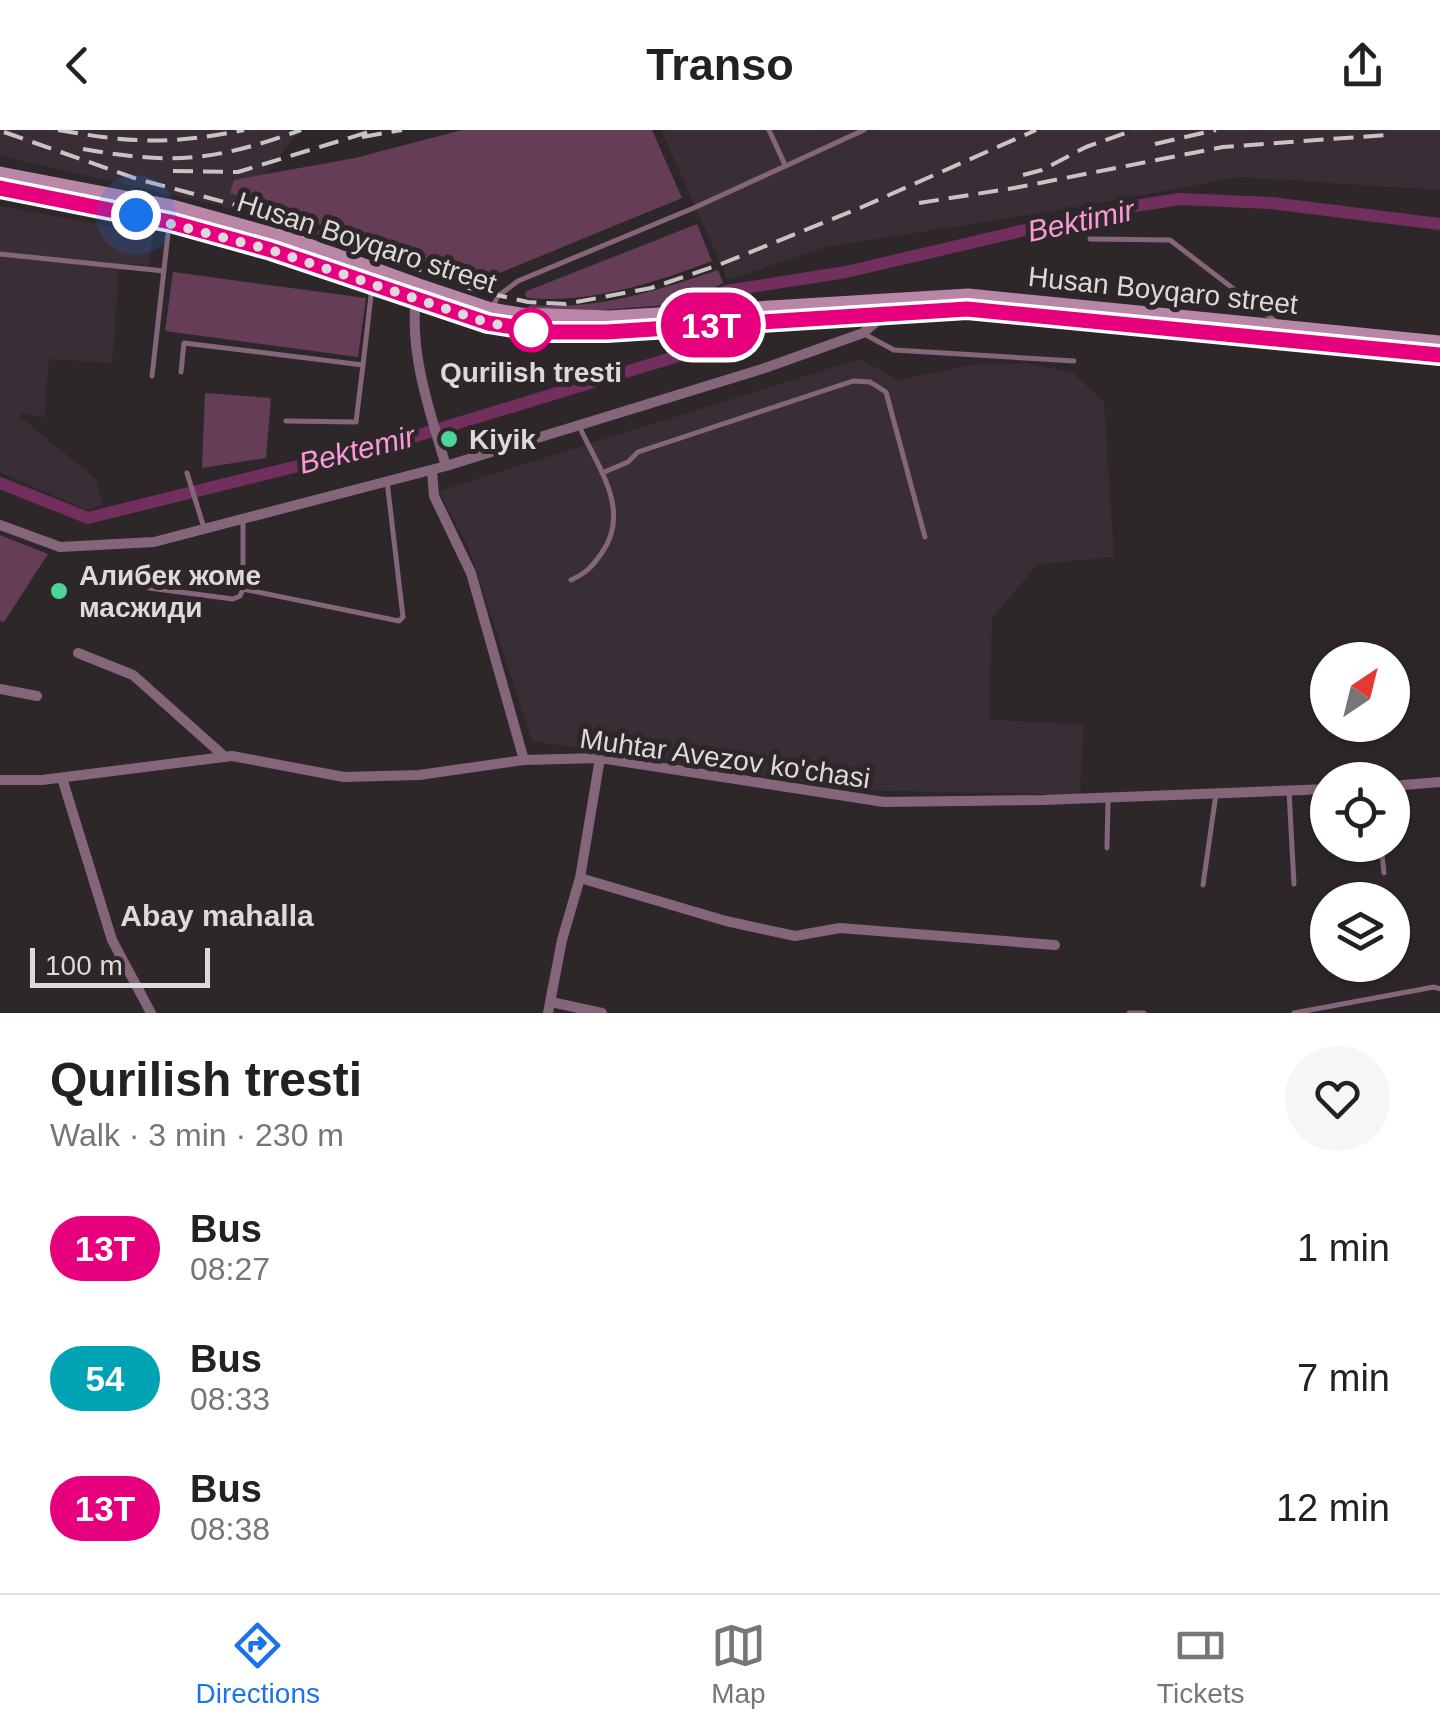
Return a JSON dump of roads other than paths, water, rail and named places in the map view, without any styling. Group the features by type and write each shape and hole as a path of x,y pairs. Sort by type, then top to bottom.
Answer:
{"main road":[{"name":"Husan Boyqaro street","path":"0,174 172,207 298,242 417,293 490,316 576,333 968,296 1440,343"},
{"name":"Husan Boyqaro street","path":"0,188 170,222 372,284 417,293"},
{"name":"Husan Boyqaro street","path":"741,317 967,309 1440,355"}],"street":[{"path":"417,293 414,328 426,399 446,466"},
{"path":"0,525 60,547 154,542 432,470 762,369 863,334 886,314"},
{"path":"432,470 434,496 470,574 524,760"},
{"path":"78,653 133,675 225,757"},
{"path":"0,689 37,696"},
{"name":"Muhtar Avezov ko'chasi","path":"0,780 62,778 225,757 344,777 419,775 524,760 600,758 884,802 1310,789"},
{"path":"600,758 580,878 562,940 550,1007 602,1013"},
{"path":"62,778 112,940 151,1013"},
{"path":"1410,784 1440,782"},
{"path":"580,878 795,936 840,928 1054,945"}],"lane":[{"path":"769,130 785,166"},
{"path":"490,316 498,296 518,281 864,130"},
{"path":"152,376 170,222"},
{"path":"1090,239 1170,240 1285,328"},
{"path":"0,254 164,270"},
{"path":"286,421 356,422 372,284"},
{"path":"863,334 894,350 1074,360"},
{"path":"181,372 184,343 363,365"},
{"path":"602,473 628,462 638,452 854,381 870,382 886,392 925,536"},
{"path":"571,580 588,572 610,542 617,512 579,425"},
{"path":"186,474 204,529"},
{"path":"243,589 399,621 402,617 387,480"},
{"path":"149,588 233,599 240,596 243,519"},
{"path":"1290,790 1294,884"},
{"path":"1203,884 1216,794"},
{"path":"1108,797 1108,848"},
{"path":"1383,862 1384,873"},
{"path":"1294,1013 1440,989"},
{"path":"1130,1013 1144,1013"}],"waterway":[{"path":"0,483 88,518 403,440 714,345 726,291 846,272 1115,209 1180,199 1271,203 1440,224"}],"railway":[{"path":"58,130 151,140 244,130"},
{"path":"83,149 143,157 194,157 243,148 301,130"},
{"path":"173,171 238,172 375,130"},
{"path":"362,137 402,130"},
{"path":"4,132 137,179 270,214 474,290 528,302 566,304 651,288 721,264 1036,130"},
{"path":"1023,175 1134,130"},
{"path":"1155,144 1216,130"},
{"path":"919,203 1223,147 1386,135"}],"place":[{"name":"Qurilish tresti","path":"531,330"},
{"name":"Kiyik","path":"449,439"},
{"name":"Алибек жоме масжиди","path":"59,591"}],"district":[{"name":"Abay mahalla","path":"217,916"}],"water label":[{"name":"Bektimir","path":"1081,221"},
{"name":"Bektemir","path":"357,450"}]}
